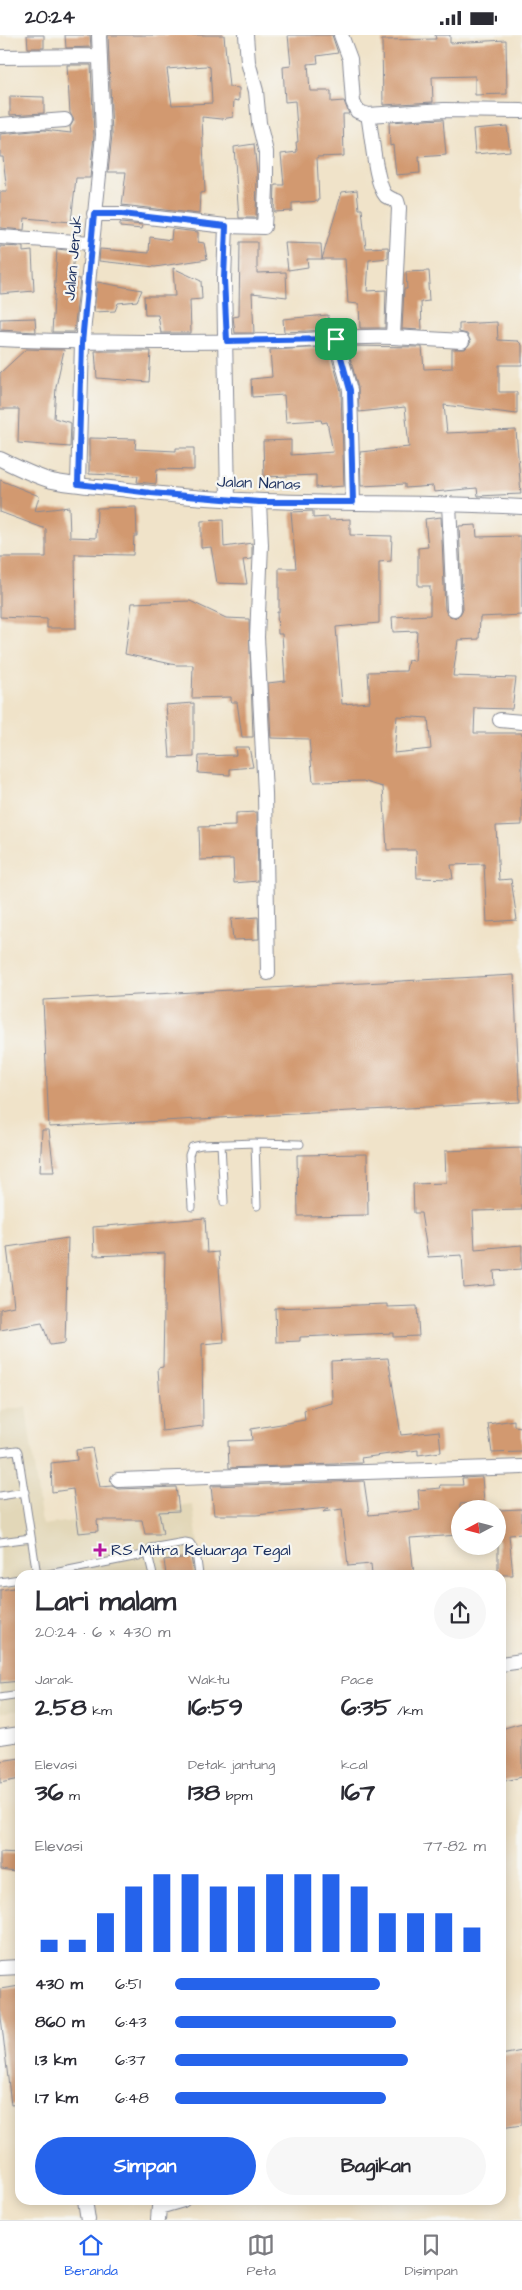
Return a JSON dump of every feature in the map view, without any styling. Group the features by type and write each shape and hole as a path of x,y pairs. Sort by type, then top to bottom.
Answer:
{"street":[{"name":"Jalan Jeruk","path":"78,484 82,343 103,135 99,35"},
{"path":"94,214 122,214 226,226 262,228 265,225 266,152 259,123 256,91 248,62 246,35"},
{"path":"341,35 350,59 357,111 368,115 444,111 522,111"},
{"path":"0,57 100,56"},
{"path":"368,115 382,190 387,197 397,201 400,208 393,337"},
{"path":"0,125 66,120"},
{"path":"226,226 224,279 227,341 228,499"},
{"path":"0,237 92,243"},
{"path":"0,339 82,343 336,339 364,336 462,341"},
{"path":"336,339 350,390 353,502"},
{"name":"Jalan Nanas","path":"0,459 36,476 54,481 151,493 259,502 353,502 522,507"},
{"path":"259,502 261,545 257,637 265,793 268,973"},
{"path":"449,504 454,609"},
{"path":"500,720 522,722"},
{"path":"118,1480 522,1467"},
{"path":"506,1663 522,1661"},
{"path":"0,1737 15,1735"},
{"path":"0,1968 15,1967"},
{"path":"86,2205 88,2220"},
{"path":"158,2220 159,2207 166,2205"}],"lane":[{"path":"192,1207 189,1155 192,1147 255,1143 300,1144"},
{"path":"255,1143 257,1206"},
{"path":"221,1144 224,1202"},
{"path":"0,1452 18,1451 36,1570"},
{"path":"0,1496 25,1492"},
{"path":"0,1542 31,1538"},
{"path":"152,1570 148,1554 150,1548 185,1542 190,1543 196,1552 198,1570"},
{"path":"69,1570 148,1554"},
{"path":"0,1582 15,1580"},
{"path":"0,1697 15,1695"}],"shaded area":[{"name":"RS Mitra Keluarga Tegal","path":"26,1407 42,1525 193,1505 201,1570 15,1570 15,1711 0,1713 0,1410"}],"building":[{"path":"27,35 44,35 44,48 28,48"},
{"path":"65,35 90,35 91,47 66,48"},
{"path":"108,35 224,35 229,87 239,88 239,101 234,100 233,117 222,119 202,117 205,192 200,193 199,214 122,205 126,172 108,172 112,135","holes":["210,67 212,103 172,105 167,69"]},
{"path":"288,35 332,35 338,53 317,56 318,63 308,64 310,91 331,91 331,102 344,101 349,114 343,114 344,156 317,157 319,201 292,203 292,211 274,212 275,185 284,185 281,154 297,152 296,142 298,142 295,101 285,102 283,67 291,66"},
{"path":"435,35 450,35 450,43 506,40 507,94 475,95 475,76 432,77 433,102 383,105 382,40 436,39"},
{"path":"67,65 91,65 94,135 90,178 76,178 71,222 25,218 24,230 0,228 0,192 7,192 3,157 0,157 0,134 44,130 71,133 70,127 74,120 70,113"},
{"path":"10,96 44,97 44,113 10,115"},
{"path":"443,119 446,155 419,157 420,173 396,175 393,145 390,146 389,122"},
{"path":"507,126 510,151 475,154 473,129"},
{"path":"254,144 257,173 256,218 239,218 234,147"},
{"path":"357,190 359,209 362,209 366,248 388,247 388,258 369,260 367,291 386,290 385,328 360,328 359,304 348,303 345,259 322,259 342,192"},
{"path":"120,223 143,225 142,229 120,227"},
{"path":"172,229 198,232 198,242 204,243 207,259 155,267 99,261 100,249 149,253 150,237 171,240"},
{"path":"240,242 257,242 257,273 286,272 287,297 252,293 254,333 235,333 233,317 239,316"},
{"path":"285,243 321,244 322,259 307,259 308,267 288,270"},
{"path":"0,246 23,247 23,252 32,251 34,291 0,294"},
{"path":"57,249 75,251 71,277 80,279 74,332 52,332"},
{"path":"173,268 201,281 202,299 190,300 191,333 161,333 158,315 145,315 144,296 175,296"},
{"path":"429,271 429,301 421,302 422,330 402,329 404,289 407,289 406,272"},
{"path":"97,282 142,290 137,301 118,303 115,311 94,312"},
{"path":"328,315 330,330 284,332 283,319"},
{"path":"35,318 36,332 0,330 0,319"},
{"path":"497,322 498,340 518,341 522,345 522,365 499,365 499,392 517,392 517,414 444,405 447,433 516,430 521,494 478,496 477,488 434,492 433,486 405,488 405,484 361,486 360,452 409,447 405,407 359,412 358,388 347,346 422,347 424,369 452,368 452,349 465,349 471,342 467,334 459,332 459,324"},
{"path":"329,347 341,391 344,486 316,488 316,475 264,477 263,441 291,440 291,455 333,452 327,422 322,423 321,420 286,422 284,395 252,397 251,379 272,377 270,350"},
{"path":"26,349 64,350 56,387 54,418 71,423 70,447 18,443 19,409 0,409 0,373"},
{"path":"95,351 151,351 149,382 97,378"},
{"path":"89,438 136,439 135,449 176,451 176,448 194,448 194,470 157,469 156,484 137,482 138,476 89,474"},
{"path":"0,480 39,496 35,511 69,507 70,537 96,538 97,508 136,507 137,536 134,536 133,555 75,554 76,628 47,628 47,619 0,617 0,557 46,557 46,529 0,512"},
{"path":"313,511 313,518 329,517 329,520 350,519 350,535 392,536 391,561 379,562 379,623 336,627 342,704 370,702 368,672 406,671 408,660 415,661 417,631 393,632 392,617 430,615 430,586 418,586 418,548 428,547 425,519 441,517 445,609 447,614 454,618 459,616 463,609 459,526 476,525 477,537 521,536 522,615 480,617 479,639 458,640 453,676 516,678 512,709 475,708 474,733 522,733 522,825 496,826 499,880 511,879 517,920 487,922 484,864 451,865 453,879 417,878 416,850 387,850 383,787 363,781 313,782 309,739 271,738 268,683 285,681 282,634 278,634 279,568 296,568 291,512","holes":["397,716 428,718 431,749 394,753"]},
{"path":"223,520 224,547 252,543 252,559 243,560 247,584 217,583 211,547 201,548 201,521"},
{"path":"190,601 226,618 249,619 253,737 242,737 237,702 231,702 231,697 192,698 193,665 176,665 125,654 132,603"},
{"path":"194,703 194,757 170,758 166,705"},
{"path":"235,747 249,747 253,767 230,769 230,775 198,773 199,756 236,755"},
{"path":"257,812 258,881 234,883 233,859 200,860 199,827 236,826 236,813"},
{"path":"258,917 259,939 233,940 231,919"},
{"path":"514,975 520,1102 49,1127 43,1000"},
{"path":"42,1130 49,1130 54,1172 40,1172"},
{"path":"522,1148 522,1210 473,1211 475,1249 522,1245 522,1269 494,1271 495,1285 464,1288 462,1255 428,1257 421,1213 414,1213 413,1184 446,1183 445,1151"},
{"path":"367,1154 368,1215 298,1216 297,1155"},
{"path":"205,1218 207,1253 218,1252 224,1342 202,1344 203,1426 162,1431 158,1368 163,1367 165,1253 94,1256 93,1227"},
{"path":"68,1238 65,1343 50,1345 42,1323 0,1330 0,1309 14,1306 7,1247"},
{"path":"387,1304 387,1307 417,1306 419,1336 393,1337 393,1333 300,1337 300,1341 276,1342 275,1308"},
{"path":"388,1358 401,1435 439,1431 441,1452 418,1455 418,1450 361,1458 362,1463 229,1468 228,1441 252,1440 251,1429 305,1420 304,1410 332,1403 331,1361"},
{"path":"514,1420 514,1426 522,1427 522,1452 492,1453 488,1424"},
{"path":"92,1448 100,1487 112,1486 118,1489 176,1487 179,1511 159,1512 163,1534 145,1534 142,1520 97,1520 98,1531 79,1533 73,1489 52,1492 51,1463 77,1460 76,1450"},
{"path":"482,1477 484,1500 451,1500 451,1536 410,1538 413,1570 372,1570 371,1564 348,1566 342,1509 323,1512 328,1508 256,1515 214,1515 211,1486 364,1481 369,1515 420,1510 418,1490 441,1488 440,1485 463,1485 462,1478"},
{"path":"522,1509 522,1534 509,1535 513,1575 506,1575 506,1570 498,1570 498,1555 506,1555 506,1510"},
{"path":"191,1557 193,1570 165,1570 164,1560"},
{"path":"15,1588 15,1682 0,1683 0,1590"},
{"path":"522,1723 522,1777 506,1781 506,1728"},
{"path":"15,1759 15,1780 0,1783 0,1761"},
{"path":"0,1852 15,1853 15,1872 0,1870"},
{"path":"15,1987 15,2105 11,2105 0,2008 0,1989"},
{"path":"522,2051 522,2125 506,2127 506,2054"}],"place":[{"name":"RS Mitra Keluarga Tegal","path":"100,1550"}],"route":[{"path":"94,214 122,214 174,222 226,226 224,279 227,341 336,339 339,353 348,375 350,390 353,502 259,502 151,493 78,484 82,343 94,214"}]}
